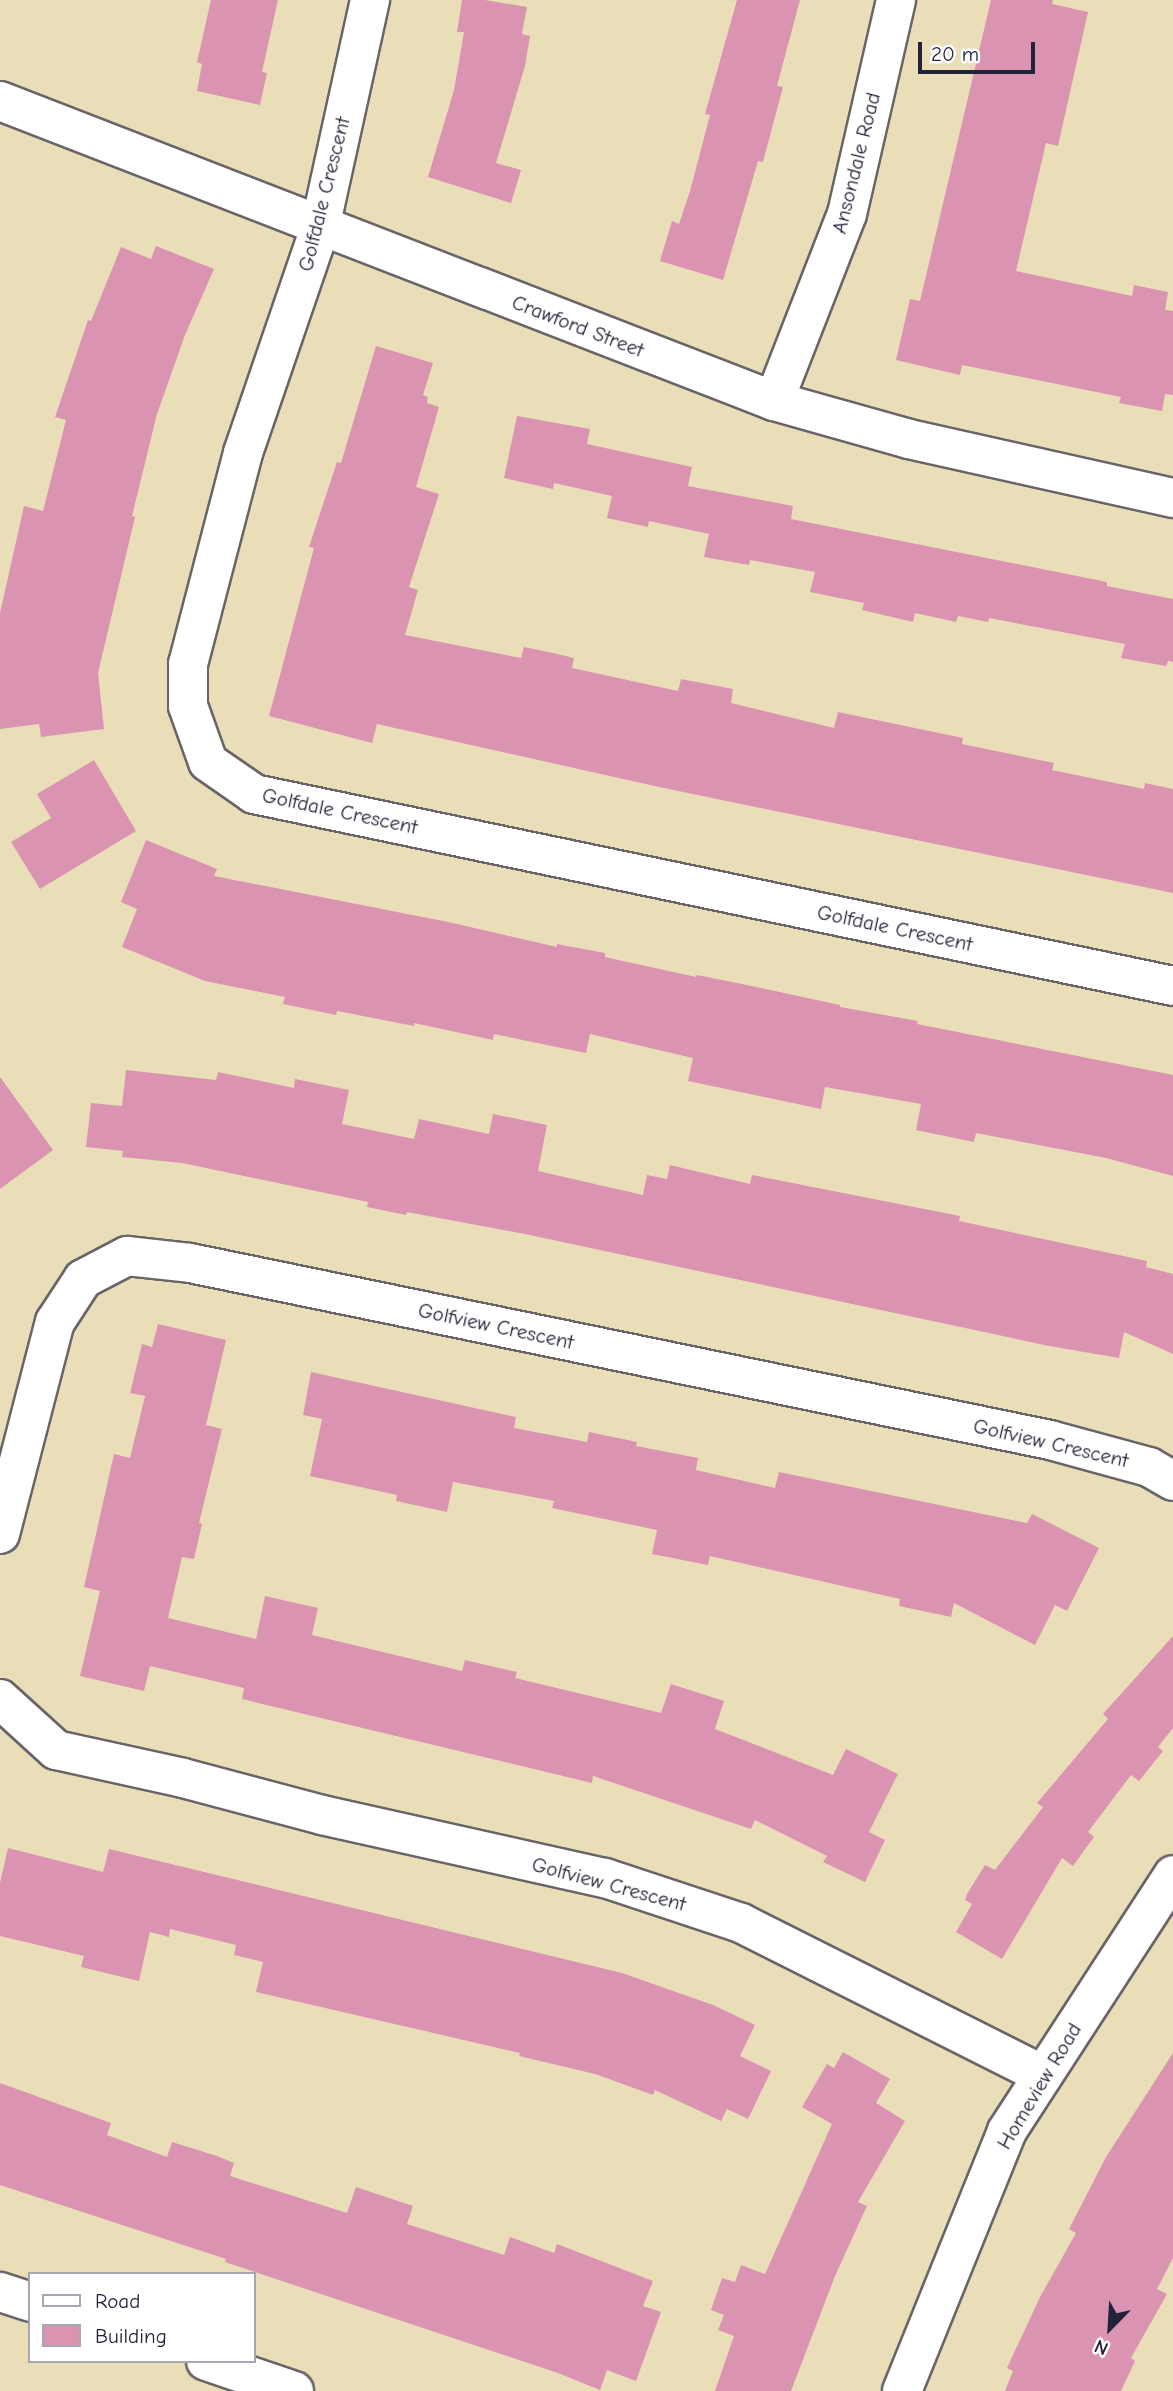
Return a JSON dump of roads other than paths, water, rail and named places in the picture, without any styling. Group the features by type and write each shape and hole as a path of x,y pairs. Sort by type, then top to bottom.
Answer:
{"street":[{"name":"Golfdale Crescent","path":"370,0 320,228 243,453 188,664 188,706 208,762 254,794 1173,986"},
{"name":"Ansondale Road","path":"774,401 847,214 896,0"},
{"name":"Crawford Street","path":"0,101 320,228 774,401 909,439 1173,498"},
{"name":"Golfview Crescent","path":"0,1534 55,1322 83,1279 127,1256 190,1263 1051,1440 1149,1467 1173,1481"},
{"name":"Golfview Crescent","path":"0,1699 56,1750 183,1778 322,1815 605,1878 741,1923 1044,2075"},
{"name":"Homeview Road","path":"902,2391 1007,2130 1173,1875"},
{"path":"0,2292 28,2301"},
{"path":"212,2363 294,2391"}]}
